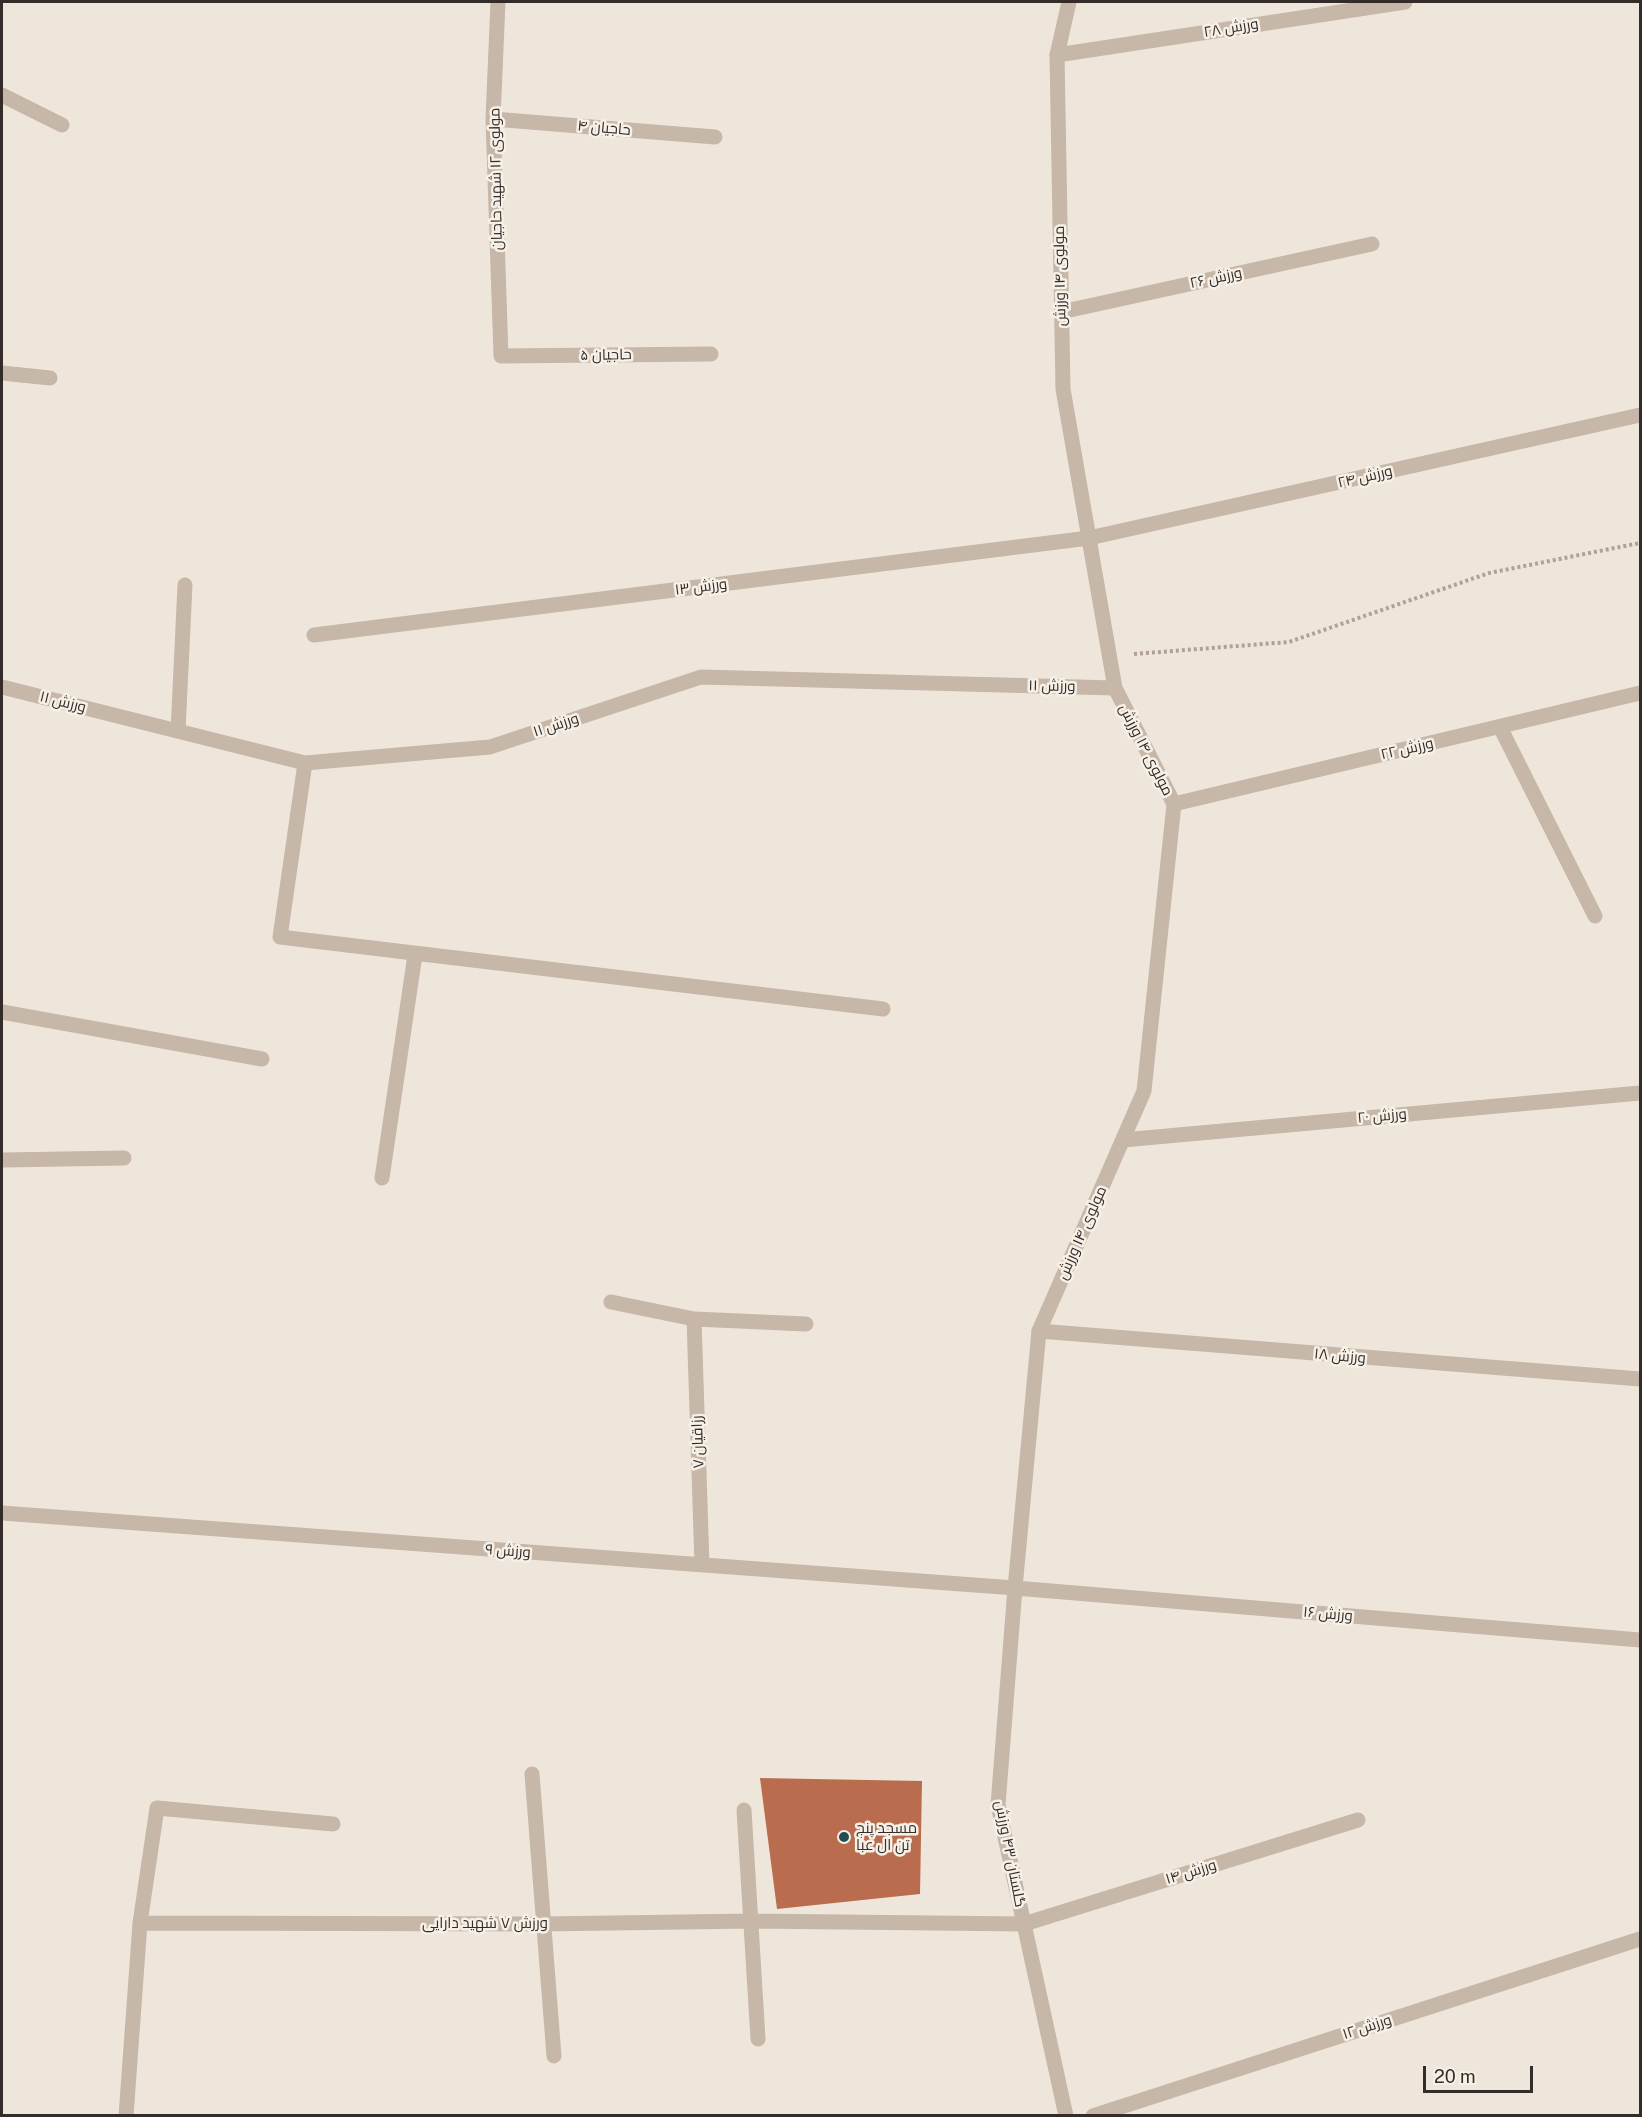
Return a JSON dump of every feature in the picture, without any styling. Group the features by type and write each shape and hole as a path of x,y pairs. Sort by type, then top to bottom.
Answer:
{"street":[{"name":"مولوی ۱۲ شهید حاجیان","path":"498,2 493,118 501,356"},
{"name":"مولوی ۱۴ ورزش","path":"1016,1588 1039,1331 1144,1091 1174,804 1115,688 1063,389 1057,56 1069,2"},
{"name":"ورزش ۲۸","path":"1057,56 1405,2"},
{"path":"2,95 62,125"},
{"name":"حاجیان ۴","path":"493,118 715,137"},
{"name":"ورزش ۲۶","path":"1061,312 1372,244"},
{"name":"حاجیان ۵","path":"501,356 711,354"},
{"path":"2,373 50,378"},
{"name":"ورزش ۲۴","path":"1089,538 1641,415"},
{"name":"ورزش ۱۳","path":"314,635 1089,538"},
{"path":"178,731 185,585"},
{"name":"ورزش ۱۱","path":"2,687 305,763 490,747 701,677 1115,688"},
{"name":"ورزش ۲۲","path":"1174,804 1641,693"},
{"path":"1500,726 1595,916"},
{"path":"305,763 280,937 415,955 883,1009"},
{"path":"382,1178 415,955"},
{"path":"2,1012 262,1059"},
{"name":"ورزش ۲۰","path":"1123,1140 1641,1092"},
{"path":"2,1160 124,1158"},
{"path":"611,1302 694,1319 806,1324"},
{"name":"رزاقیان ۷","path":"694,1319 702,1565"},
{"name":"ورزش ۱۸","path":"1039,1331 1641,1379"},
{"name":"ورزش ۹","path":"2,1512 1016,1588"},
{"name":"ورزش ۱۶","path":"1016,1588 1641,1640"},
{"name":"گلستان ۴۳ ورزش","path":"1016,1588 998,1805 1066,2115"},
{"path":"532,1774 554,2056"},
{"path":"126,2115 140,1923 157,1808 333,1824"},
{"path":"744,1810 758,2039"},
{"name":"ورزش ۱۴","path":"1024,1924 1358,1820"},
{"name":"ورزش ۷ شهید دارایی","path":"140,1923 542,1924 751,1921 1024,1924"},
{"name":"ورزش ۱۲","path":"1093,2115 1641,1939"}],"path":[{"path":"1110,656 1289,642 1489,573 1641,543"}],"building":[{"name":"مسجد پنج تن ال عبا","path":"760,1778 922,1781 920,1894 777,1909"}],"place":[{"name":"مسجد پنج تن ال عبا","path":"844,1837"}]}
